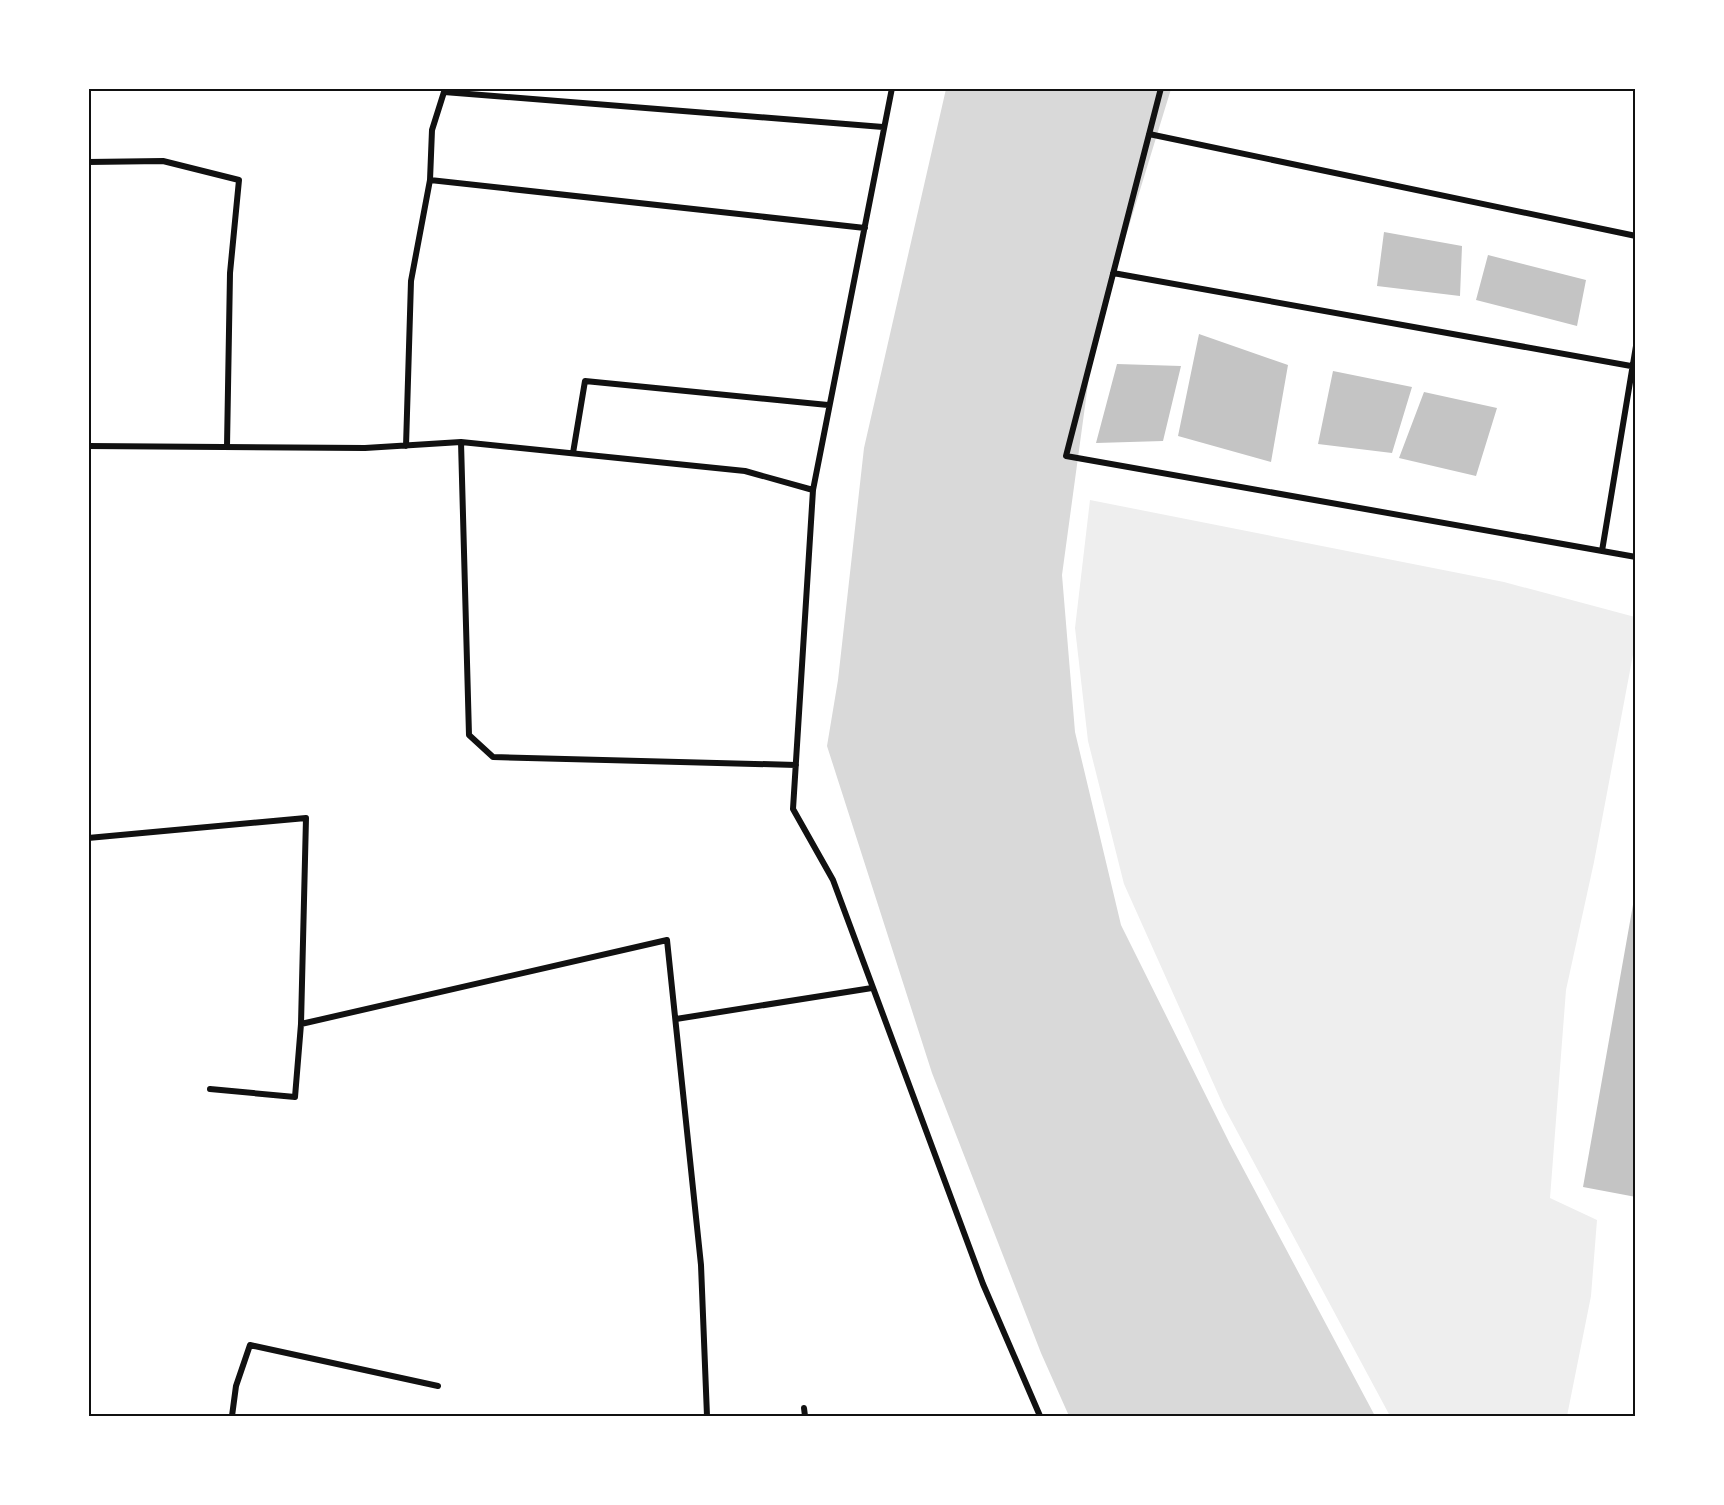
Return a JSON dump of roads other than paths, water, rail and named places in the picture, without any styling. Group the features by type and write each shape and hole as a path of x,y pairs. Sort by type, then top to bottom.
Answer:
{"street":[{"path":"892,88 813,490 794,808 833,880 983,1284 1040,1416"},
{"path":"1161,88 1066,456 1635,557"},
{"path":"406,446 411,281 430,180 432,130 444,92 883,127"},
{"path":"1149,134 1635,236"},
{"path":"88,162 163,160 239,180 230,273 226,446"},
{"path":"430,180 865,228"},
{"path":"1113,273 1631,366"},
{"path":"1602,551 1635,346"},
{"path":"573,453 585,381 828,405"},
{"path":"88,446 406,446 461,442 745,471 813,490"},
{"path":"461,442 469,735 493,757 796,765"},
{"path":"88,838 306,818 301,1024 295,1097 210,1089"},
{"path":"301,1024 668,940 701,1265 706,1416"},
{"path":"676,1019 872,988"},
{"path":"232,1416 236,1386 250,1345 438,1386"},
{"path":"804,1408 805,1416"}]}
